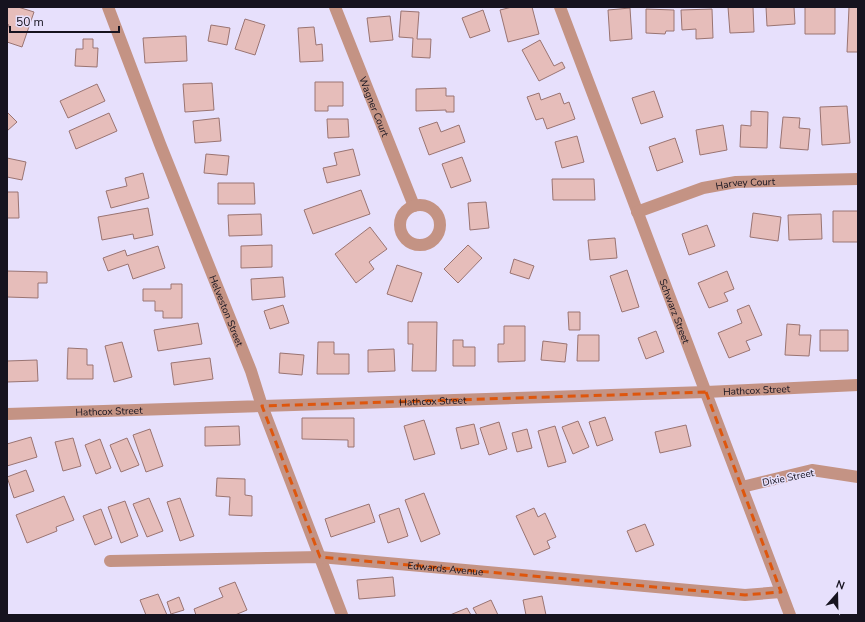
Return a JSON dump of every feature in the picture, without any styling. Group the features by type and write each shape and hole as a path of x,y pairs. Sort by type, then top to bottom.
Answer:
{"street":[{"name":"Helveston Street","path":"108,7 160,144 251,371 262,406 342,615"},
{"name":"Wagner Court","path":"335,7 414,206"},
{"name":"Schwarz Street","path":"560,7 790,615"},
{"name":"Harvey Court","path":"637,212 703,188 736,182 858,179"},
{"name":"Hathcox Street","path":"7,414 706,392 858,384"},
{"name":"Dixie Street","path":"742,486 812,470 858,477"},
{"name":"Edwards Avenue","path":"110,561 320,557 745,595 781,592"}],"highlighted area":[{"path":"706,392 781,592 745,595 320,557 262,406"}],"building":[{"path":"7,7 18,7 34,12 22,47 7,42 7,29 9,25 7,24"},
{"path":"512,7 532,7 539,34 508,42 500,10"},
{"path":"728,7 753,7 754,32 730,33"},
{"path":"766,7 794,7 795,24 767,26"},
{"path":"805,7 835,7 835,34 805,34"},
{"path":"849,7 858,7 858,52 847,52"},
{"path":"630,8 632,39 610,41 608,10"},
{"path":"646,9 674,10 674,31 666,31 665,34 646,33"},
{"path":"712,9 713,38 696,39 696,29 682,30 681,10"},
{"path":"483,10 490,31 470,38 462,18"},
{"path":"401,11 419,12 417,39 431,39 430,58 412,57 413,38 399,37"},
{"path":"390,16 393,40 370,42 367,18"},
{"path":"245,19 265,25 255,55 235,49"},
{"path":"211,25 230,28 227,45 208,41"},
{"path":"314,27 316,45 322,44 323,61 300,62 298,28"},
{"path":"186,36 187,61 145,63 143,38"},
{"path":"83,39 93,39 93,48 98,48 97,67 75,66 76,49 83,49"},
{"path":"540,40 554,66 562,62 565,68 539,81 522,50"},
{"path":"315,82 343,82 343,106 328,106 328,111 315,111"},
{"path":"212,83 214,110 185,112 183,84"},
{"path":"97,84 105,101 68,118 60,101"},
{"path":"446,88 446,96 454,96 454,112 446,112 446,110 416,111 416,89"},
{"path":"654,91 663,117 641,124 632,98"},
{"path":"539,93 541,100 560,93 564,104 569,102 575,119 547,129 543,118 536,120 527,97"},
{"path":"847,106 850,143 822,145 820,107"},
{"path":"751,111 768,112 767,148 740,147 741,125 751,126"},
{"path":"7,112 17,122 7,131"},
{"path":"109,113 117,131 76,149 69,131"},
{"path":"783,117 800,118 799,128 810,129 808,150 780,148"},
{"path":"219,118 221,141 195,143 193,121"},
{"path":"327,119 348,119 349,137 328,138"},
{"path":"437,122 441,132 459,125 465,142 429,155 419,128"},
{"path":"723,125 727,150 700,155 696,130"},
{"path":"577,136 584,162 562,168 555,142"},
{"path":"675,138 683,162 657,171 649,147"},
{"path":"353,149 360,175 327,183 323,168 337,165 334,153"},
{"path":"206,154 229,156 227,175 204,173"},
{"path":"462,157 471,181 451,188 442,164"},
{"path":"7,158 26,162 22,180 7,177"},
{"path":"143,173 149,198 111,208 106,191 127,186 125,178"},
{"path":"552,179 594,179 595,200 553,200"},
{"path":"218,183 254,183 255,204 218,204"},
{"path":"361,190 370,214 313,234 304,210"},
{"path":"7,192 18,192 19,218 7,218"},
{"path":"486,202 489,228 470,230 468,203"},
{"path":"148,208 153,235 134,239 133,234 102,240 98,217"},
{"path":"833,211 858,211 858,242 833,242"},
{"path":"753,213 781,217 778,241 750,237"},
{"path":"261,214 262,235 229,236 228,215"},
{"path":"821,214 822,239 789,240 788,215"},
{"path":"707,225 715,246 689,255 682,234"},
{"path":"370,227 387,249 369,262 374,269 356,283 335,254"},
{"path":"615,238 617,258 590,260 588,240"},
{"path":"272,245 272,267 241,268 241,246"},
{"path":"468,245 482,258 458,283 444,269"},
{"path":"158,246 165,268 133,279 128,264 108,271 103,258 125,250 127,256"},
{"path":"514,259 534,266 529,279 510,273"},
{"path":"397,265 422,273 412,302 387,294"},
{"path":"627,270 639,307 622,312 610,276"},
{"path":"7,271 47,272 47,283 38,283 38,298 7,297"},
{"path":"727,271 734,289 724,293 728,301 709,308 698,283"},
{"path":"283,277 285,297 252,300 251,279"},
{"path":"171,284 182,284 182,318 163,318 163,311 155,311 155,301 143,301 143,289 171,289"},
{"path":"283,305 289,323 270,329 264,311"},
{"path":"749,305 762,335 746,341 750,350 729,358 718,333 742,323 737,310"},
{"path":"568,312 580,312 580,330 569,330"},
{"path":"408,322 437,322 436,371 412,371 413,344 408,344"},
{"path":"198,323 202,344 158,351 154,330"},
{"path":"787,324 800,325 799,335 811,335 809,356 785,355"},
{"path":"504,326 525,326 525,361 498,362 498,344 504,344"},
{"path":"820,330 848,330 848,351 820,351"},
{"path":"656,331 664,352 646,359 638,338"},
{"path":"578,335 599,335 599,361 577,361"},
{"path":"453,340 463,340 463,347 475,347 475,366 453,366"},
{"path":"543,341 567,344 565,362 541,360"},
{"path":"122,342 132,377 114,382 105,346"},
{"path":"318,342 334,342 334,354 349,354 349,374 317,374"},
{"path":"68,348 87,349 87,365 93,365 93,379 67,379"},
{"path":"394,349 395,371 368,372 368,350"},
{"path":"280,353 304,355 302,375 279,373"},
{"path":"210,358 213,379 174,385 171,363"},
{"path":"37,360 38,381 7,382 7,361"},
{"path":"605,417 613,440 597,446 589,422"},
{"path":"302,418 354,418 354,447 348,447 348,440 302,439"},
{"path":"424,420 435,454 414,460 404,426"},
{"path":"578,421 589,447 573,454 562,427"},
{"path":"499,422 507,449 489,455 480,428"},
{"path":"474,424 479,444 461,449 456,428"},
{"path":"686,425 691,446 660,453 655,432"},
{"path":"239,426 240,445 205,446 205,427"},
{"path":"555,426 566,462 548,467 538,431"},
{"path":"150,429 163,466 146,472 133,435"},
{"path":"527,429 532,448 517,452 512,433"},
{"path":"31,437 37,457 7,466 7,444"},
{"path":"73,438 81,466 63,471 55,442"},
{"path":"127,438 139,465 121,472 110,445"},
{"path":"100,439 111,468 96,474 85,445"},
{"path":"26,470 34,491 14,498 7,477"},
{"path":"217,478 245,479 245,495 252,496 252,516 229,515 230,497 216,496"},
{"path":"424,493 440,534 421,542 405,500"},
{"path":"64,496 74,520 56,527 57,531 27,543 16,515"},
{"path":"149,498 163,531 147,537 133,504"},
{"path":"180,498 194,536 180,541 167,502"},
{"path":"125,501 138,536 121,543 108,507"},
{"path":"369,504 375,522 331,537 325,519"},
{"path":"399,508 408,536 388,543 379,515"},
{"path":"534,508 538,517 545,513 556,537 547,541 550,548 534,555 516,516"},
{"path":"101,509 112,538 95,545 83,516"},
{"path":"645,524 654,545 636,552 627,531"},
{"path":"393,577 395,596 359,599 357,580"},
{"path":"235,582 247,610 235,615 196,615 194,609 223,597 219,588"},
{"path":"158,594 167,615 146,615 140,600"},
{"path":"542,596 546,615 526,615 523,600"},
{"path":"179,597 184,610 171,614 167,602"},
{"path":"491,600 498,615 477,615 473,608"},
{"path":"467,608 471,615 450,615"}]}
